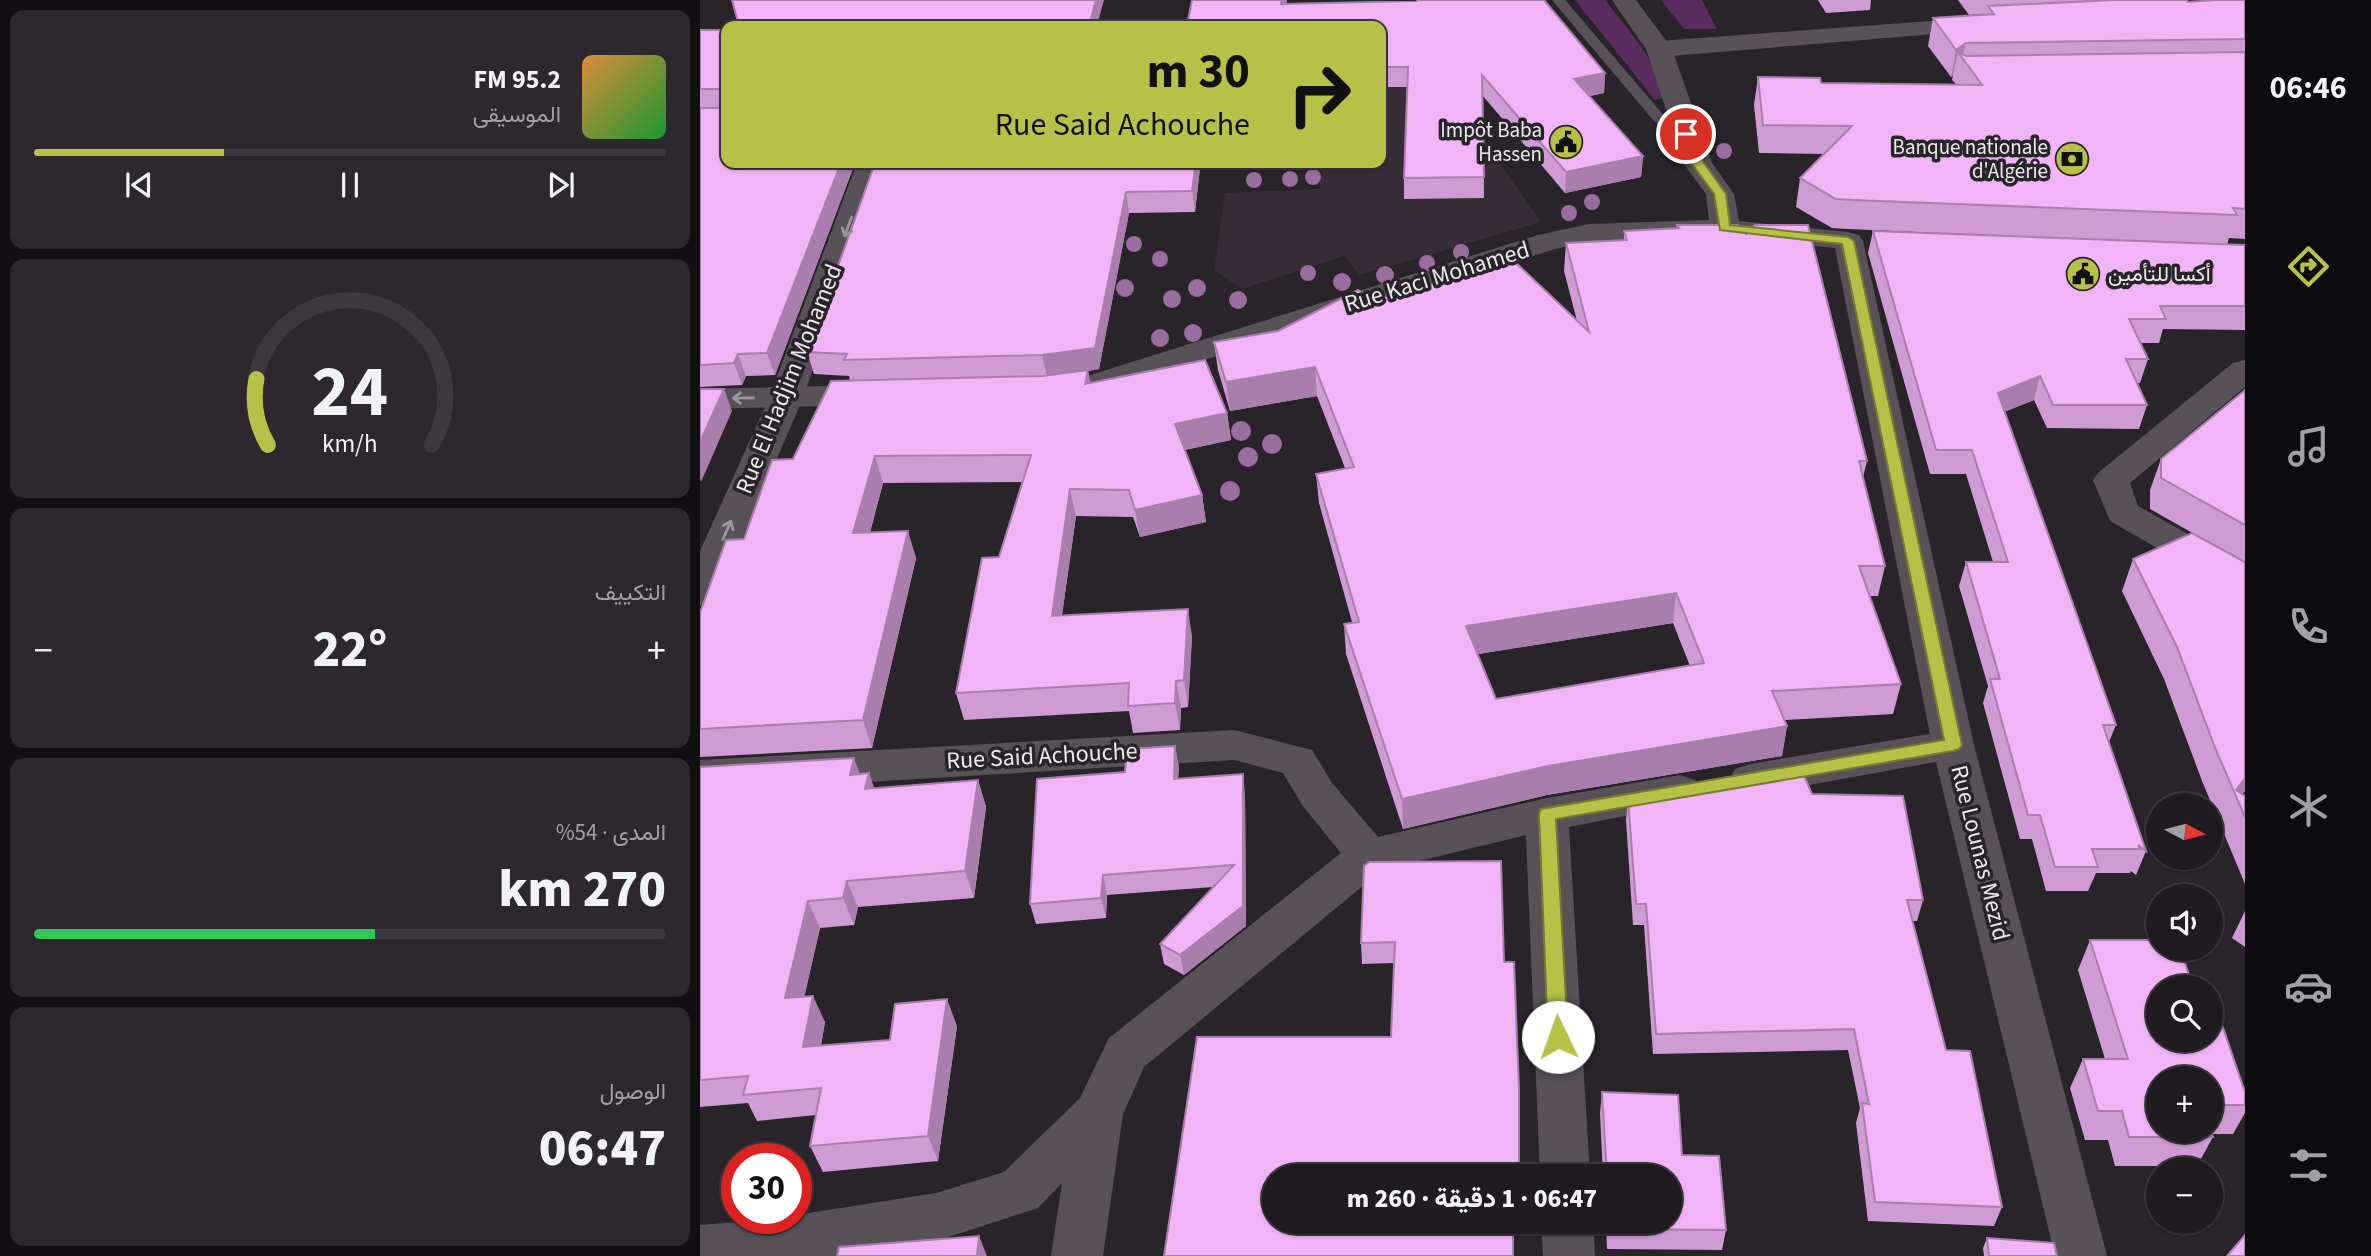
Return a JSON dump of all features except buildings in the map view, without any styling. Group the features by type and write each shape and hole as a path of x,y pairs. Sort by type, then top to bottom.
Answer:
{"street":[{"path":"1624,0 1659,49 1698,164 1720,194 1725,228"},
{"path":"1659,49 1934,18 2010,22"},
{"name":"Rue El Hadjim Mohamed","path":"700,593 786,398 870,168"},
{"name":"Rue Kaci Mohamed","path":"1033,390 1094,384 1549,241 1589,233 1725,228 1862,242"},
{"name":"Rue Lounas Mezid","path":"1862,242 1953,745 2081,1256"},
{"path":"2245,370 2111,480 2123,513 2245,582"},
{"path":"700,399 909,394"},
{"name":"Rue Said Achouche","path":"700,776 1234,745 1297,761 1317,794 1369,856"},
{"path":"1077,1256 1098,1114 1126,1053 1369,856 1547,814 1953,745"},
{"path":"1547,814 1564,1164"},
{"path":"700,1250 778,1243 936,1217 1020,1191 1098,1114"},
{"path":"1568,1234 1569,1256"}],"lane":[{"path":"1558,0 1698,164"}],"shaded area":[{"path":"1575,0 1605,0 1650,60 1657,73 1663,98 1655,100"},
{"path":"1661,0 1702,0 1717,29 1684,29"},
{"path":"1390,23 1474,126 1541,222 1360,275 1344,256 1242,289 1214,270 1225,193 1320,189 1322,168 1386,168 1386,24"}],"place":[{"name":"Impôt Baba Hassen","path":"1566,142"},
{"name":"Banque nationale d'Algérie","path":"2072,159"},
{"name":"أكسا للتأمين","path":"2083,274"}],"route":[{"path":"1558,1037 1547,814 1953,745 1848,241 1725,228 1720,194 1698,164 1686,134"}]}
